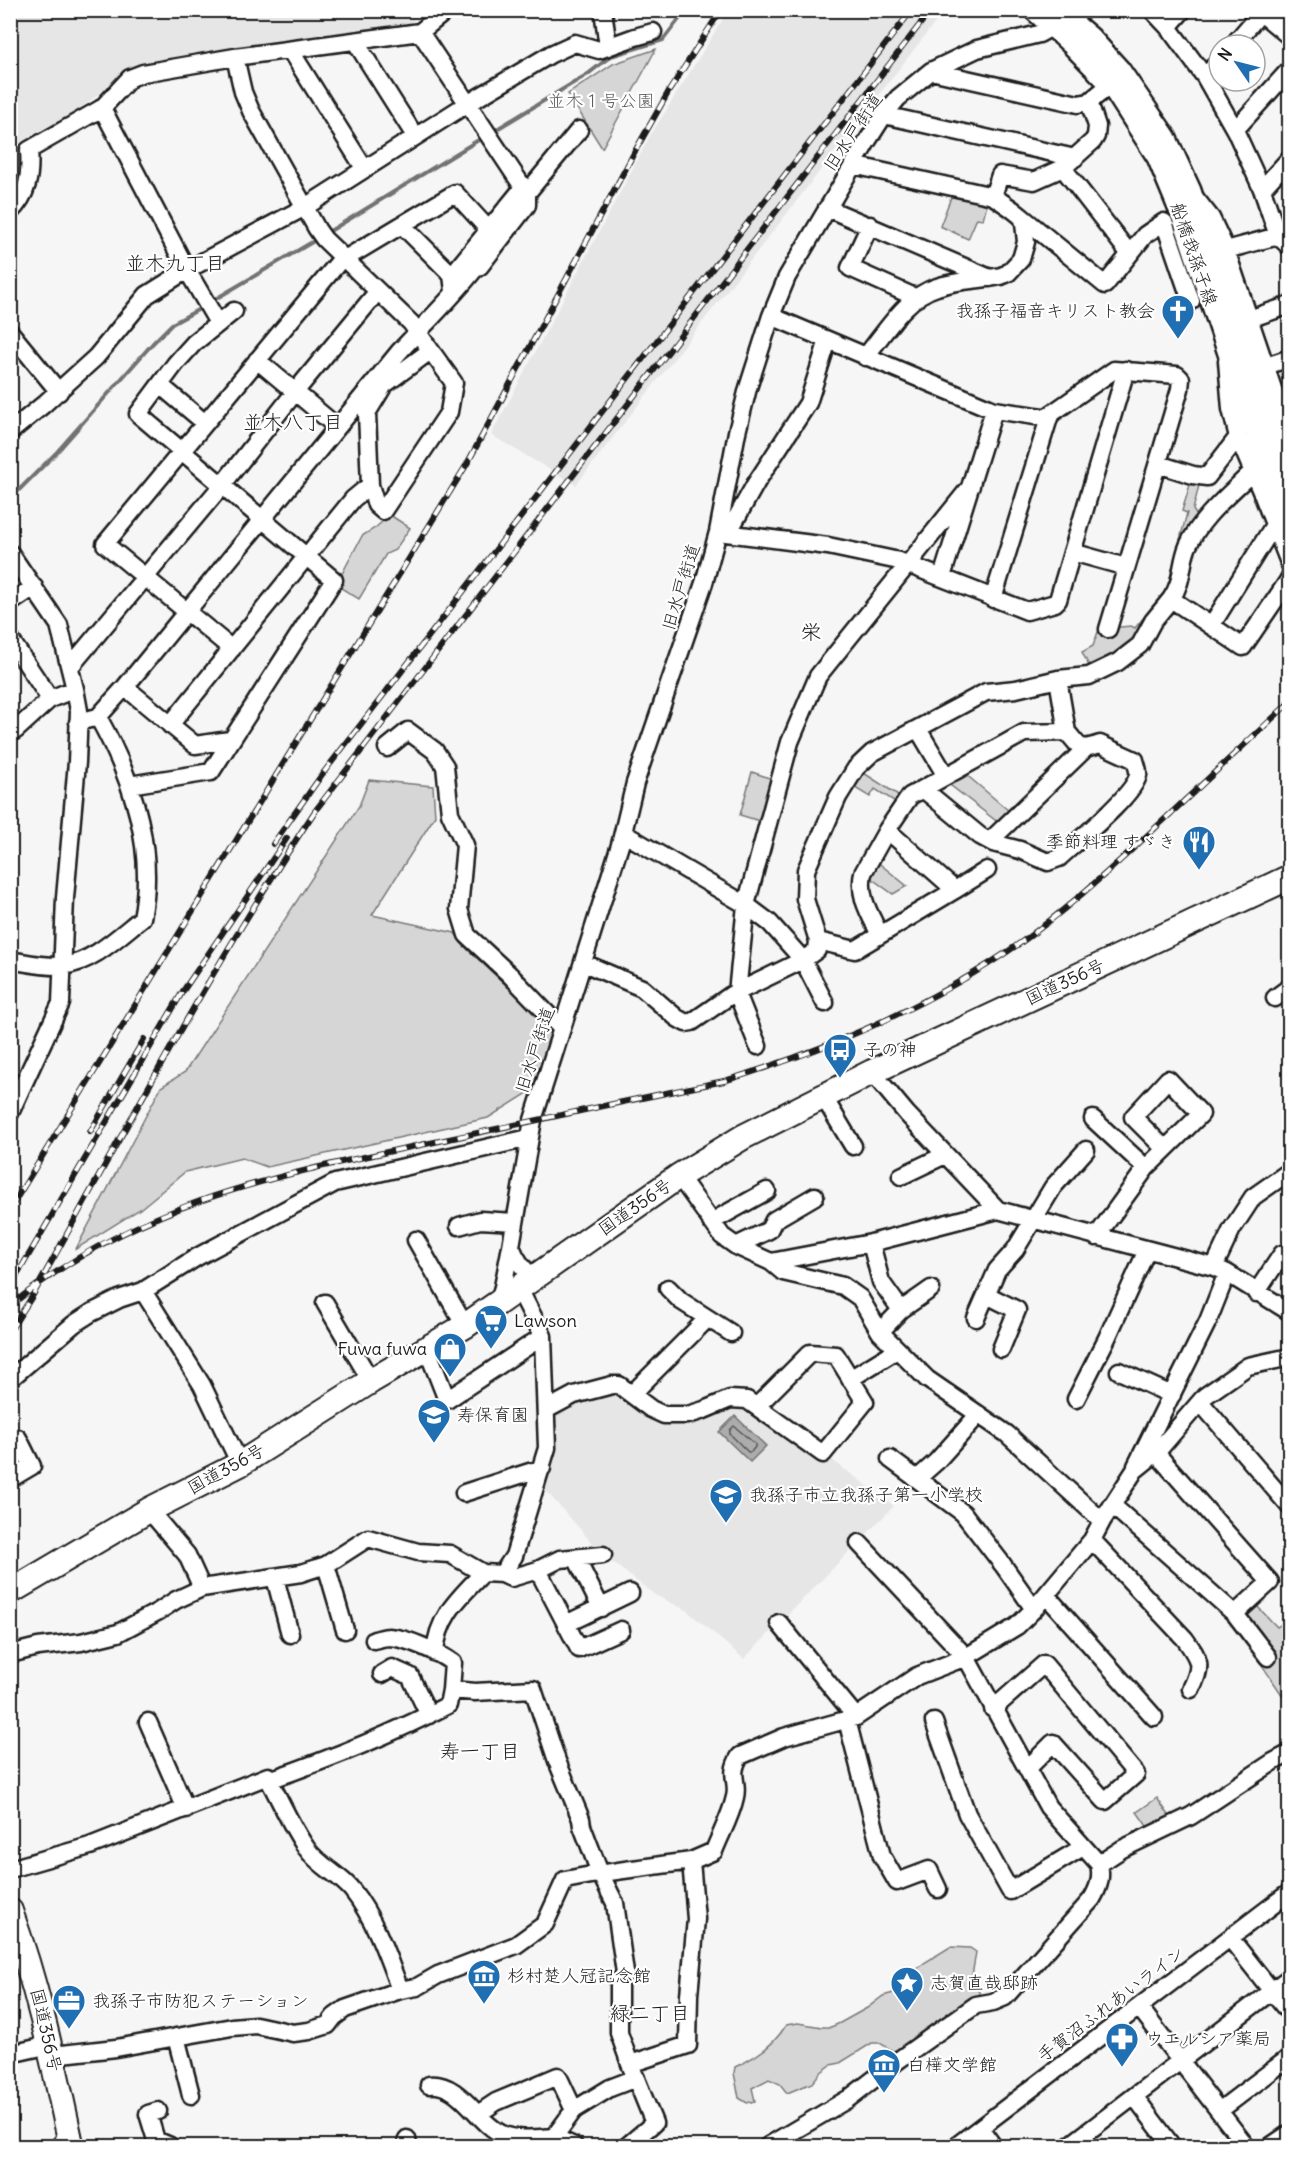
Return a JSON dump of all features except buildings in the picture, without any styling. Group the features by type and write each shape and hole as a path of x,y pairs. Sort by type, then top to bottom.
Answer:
{"highway":[{"name":"国道356号","path":"10,1592 149,1510 240,1464 371,1381 465,1326 679,1176 742,1137 872,1072 1290,876"},
{"name":"国道356号","path":"10,1911 35,1984 52,2050 69,2146"}],"main road":[{"name":"船橋我孫子線","path":"1035,10 1063,17 1090,38 1119,70 1165,137 1190,191 1252,400 1282,530"},
{"name":"船橋我孫子線","path":"1063,17 1071,43 1111,84 1150,143 1166,174 1185,222 1226,350 1252,400 1290,489"}],"street":[{"path":"10,212 20,202 26,190 29,178 29,150 102,108 130,78 146,72 235,57 420,32 447,10"},
{"path":"603,10 608,47"},
{"path":"1152,10 1168,27 1205,77 1235,130 1286,237 1226,250"},
{"path":"1168,27 1183,10"},
{"path":"1244,33 1262,12 1290,37"},
{"name":"旧水戸街道","path":"498,1304 512,1245 529,1138 623,833 635,783 723,532 736,432 771,316 787,277 826,208 884,115 898,98 931,72 977,49 1039,34 1063,17"},
{"path":"402,225 453,283 461,286 480,266 494,234 527,205 527,193 420,32"},
{"path":"10,432 96,357 147,296 187,270 305,207 415,136 551,54 575,43 599,51 653,32"},
{"path":"355,41 415,136"},
{"path":"290,50 364,168"},
{"path":"235,57 243,92 251,111 321,234 417,332 454,382 449,412 383,511 376,505 370,485 367,413 384,385 430,351"},
{"path":"1235,130 1290,69"},
{"path":"931,72 1078,105 1089,102 1111,84"},
{"path":"993,196 1000,175 1034,181 1069,163 1096,136 1097,126 1089,102"},
{"path":"102,108 187,270 218,323"},
{"path":"884,115 1069,163 1129,253"},
{"path":"527,193 579,130"},
{"path":"1262,189 1290,158"},
{"path":"853,165 993,196 1105,285 1145,235 1164,222 1191,301"},
{"path":"1190,191 1211,218 1226,250 1290,439"},
{"path":"232,649 105,544 344,258 455,193 494,234"},
{"path":"826,208 990,278"},
{"path":"865,357 903,311 917,298 937,286 1008,273 1021,259 1026,242 1022,217"},
{"path":"870,225 850,268 917,298"},
{"path":"78,722 98,717 124,687 417,332 428,324 453,283"},
{"path":"70,667 223,484 378,291"},
{"path":"1249,319 1290,305"},
{"path":"129,785 211,772 334,580 138,414 194,343 234,311"},
{"path":"771,316 994,410 1049,418"},
{"path":"10,332 58,392"},
{"path":"828,340 808,403 723,532 828,546 878,556 942,577 1027,611 1055,603 1058,600 1126,370"},
{"path":"1226,350 1228,387 1238,437 1252,472 1282,530 1290,565"},
{"path":"1266,366 1290,358"},
{"path":"257,360 338,427"},
{"path":"993,598 1051,414 1114,370 1171,374 1180,379 1180,389 1108,629"},
{"path":"160,385 205,423"},
{"path":"942,577 994,410"},
{"path":"1158,464 1207,477 1238,437"},
{"path":"584,963 642,988 686,1023 692,1022 737,993 803,960 817,950 818,941 805,899 806,870 828,817 856,768 872,753 986,692 1089,676 1118,662 1140,645 1179,587 1187,548 1199,527 1252,472"},
{"path":"170,725 353,499 370,485"},
{"path":"758,1046 737,993 746,905 790,742 818,676 971,486"},
{"path":"1211,626 1282,530"},
{"path":"1072,552 1126,567"},
{"path":"10,553 59,625 75,689 78,722 77,762 65,898 61,1003 10,1113"},
{"path":"1171,599 1243,647 1290,578"},
{"path":"10,603 34,587"},
{"path":"10,639 50,699"},
{"path":"1058,680 1067,732 1080,748 1084,749"},
{"path":"124,687 195,745 230,740"},
{"path":"10,726 16,730 50,699 75,689"},
{"path":"10,960 63,966 85,960 142,918 146,901 146,867 140,816 129,785 98,717"},
{"path":"918,729 946,776"},
{"path":"387,748 408,731 441,759 447,774 447,802 450,813 465,845 459,909 467,935 509,974 562,1029"},
{"path":"880,935 862,900 862,880 887,830 906,800 1024,733 1067,732"},
{"path":"923,789 980,836 993,843 1020,850 1048,862 1059,858 1122,800 1134,784 1138,773 1135,760 1100,744 1084,749 994,837 993,843"},
{"path":"887,830 954,890"},
{"path":"623,833 746,905 770,923 803,960 825,1003"},
{"path":"818,941 855,950 987,870"},
{"path":"1275,998 1290,987"},
{"path":"872,1072 945,1155 998,1210"},
{"path":"823,1096 853,1146"},
{"path":"1093,1119 1146,1168"},
{"path":"10,1379 74,1324 119,1299 142,1291 197,1257 335,1184 529,1138"},
{"path":"1096,1237 1146,1168 1165,1149"},
{"path":"976,1318 997,1270 1015,1250 1053,1187 1086,1150"},
{"path":"901,1176 945,1155"},
{"path":"10,2054 116,2048 232,2027 256,2025 293,2033 309,2031 328,2025 345,2009 400,1990 417,1987 438,1975 516,1945 545,1924 565,1880 691,1861 714,1851 736,1794 733,1774 740,1756 784,1737 852,1718 917,1676 966,1657 1017,1626 1046,1595 1092,1540 1134,1470 1208,1321 1232,1229 1253,1197 1290,1171"},
{"path":"679,1176 722,1236 736,1246 771,1262 783,1272 843,1286 860,1298 880,1332 927,1379 1007,1434 1102,1521"},
{"path":"711,1222 767,1191"},
{"path":"736,1246 769,1230 774,1220 815,1196"},
{"path":"771,1262 871,1243 998,1210 1220,1270 1290,1312"},
{"path":"459,1226 480,1220 515,1222"},
{"path":"416,1240 465,1326"},
{"path":"871,1243 881,1282 901,1310"},
{"path":"502,1574 514,1556 547,1448 543,1336 512,1245"},
{"path":"1076,1399 1147,1250"},
{"path":"1256,1293 1282,1254 1290,1251"},
{"path":"668,1288 681,1301 731,1333"},
{"path":"880,1332 901,1310 931,1289"},
{"path":"142,1291 201,1385 240,1464"},
{"path":"987,1294 1017,1310 1002,1349"},
{"path":"326,1303 371,1381"},
{"path":"632,1394 707,1319"},
{"path":"427,1349 447,1400 543,1336"},
{"path":"850,1379 897,1350"},
{"path":"546,1410 574,1395 601,1387 619,1385 651,1409 664,1415 688,1415 730,1399 747,1400 823,1454 865,1402 836,1355 810,1353 757,1406"},
{"path":"1134,1470 1156,1453 1205,1396 1248,1366 1290,1357"},
{"path":"1119,1371 1172,1395"},
{"path":"1201,1403 1290,1507"},
{"path":"918,1478 978,1415"},
{"path":"10,1479 32,1466 18,1438"},
{"path":"1156,1453 1270,1582 1234,1614"},
{"path":"890,1458 963,1513 1003,1564 1034,1609"},
{"path":"464,1492 542,1468"},
{"path":"1112,1505 1234,1614 1268,1657"},
{"path":"149,1510 187,1555 202,1588"},
{"path":"10,1654 118,1633 202,1588 301,1574 326,1565 368,1538 418,1552 450,1554 483,1573 502,1574 511,1578 538,1570 560,1559 603,1555"},
{"path":"1092,1540 1185,1639 1196,1655 1200,1672 1191,1689"},
{"path":"768,2146 848,2099 976,2005 1005,1997 1092,1899 1098,1889 1101,1875 1099,1864 1048,1807 966,1657 859,1543"},
{"path":"576,1558 601,1608"},
{"path":"326,1565 345,1630"},
{"path":"538,1570 579,1649 621,1630"},
{"path":"435,1653 436,1642 446,1613 483,1573"},
{"path":"276,1578 290,1634"},
{"path":"566,1624 630,1593"},
{"path":"1046,1595 1154,1717"},
{"path":"779,1623 852,1718 882,1856 897,1882 929,1870 938,1889"},
{"path":"269,1780 366,1743 448,1705 453,1663 420,1645 388,1637 374,1640"},
{"path":"993,1709 1044,1664 1136,1774 1105,1801 1053,1743 1028,1768"},
{"path":"382,1674 392,1668 410,1676 429,1715"},
{"path":"451,1690 476,1692 533,1689 600,1873 615,1903 625,1973 619,1982 619,2033 654,2122 627,2146"},
{"path":"148,1722 186,1809"},
{"path":"934,1722 967,1814 1010,1892 1083,1847"},
{"path":"1099,1864 1132,1844 1191,1816 1288,1757"},
{"path":"10,1869 90,1846 268,1776 307,1849 319,1863 351,1889 364,1907 381,1938 400,1990"},
{"path":"554,2137 574,2110 633,2071 688,2045 689,1995 696,1919 691,1861"},
{"name":"手賀沼ふれあいライン","path":"956,2146 1290,1892"},
{"path":"1230,1938 1290,2014"},
{"path":"1069,2146 1290,1977"},
{"path":"1139,2007 1246,2146"},
{"path":"176,2037 191,2095"},
{"path":"1219,2111 1290,2056"},
{"path":"478,2114 496,2102 558,2076 574,2110"},
{"path":"429,2085 439,2084 458,2095 495,2130 504,2135 520,2138 554,2137 574,2146"},
{"path":"1134,2096 1172,2146"},
{"path":"148,2114 156,2140 170,2146"},
{"path":"980,2128 993,2146"},
{"path":"1271,2146 1290,2133"}],"shaded area":[{"path":"11,11 429,11 406,25 132,69 75,112 18,149 20,170 11,196"},
{"path":"728,11 944,11 576,485 491,435 650,136"},
{"name":"我孫子市立我孫子第一小学校","path":"612,1392 618,1393 651,1419 664,1422 742,1406 827,1456 894,1506 744,1659 686,1610 655,1595 603,1555 540,1484 551,1417 567,1405"}],"green space":[{"name":"並木１号公園","path":"656,49 602,148 568,94 613,64"},
{"path":"953,192 988,200 983,219 977,218 968,239 940,226"},
{"path":"1193,475 1201,477 1193,510 1202,523 1179,587 1140,645 1093,674 1082,652 1093,646 1099,629 1131,626 1135,628 1167,589 1187,513 1182,511"},
{"path":"390,515 410,528 395,550 386,554 359,599 336,585 362,536"},
{"path":"859,770 906,800 902,806 875,789 870,797 850,785"},
{"path":"752,772 775,780 763,822 740,815"},
{"path":"963,772 1015,816 1004,827 941,778"},
{"path":"369,780 433,786 435,816 372,915 455,933 463,945 541,1018 551,1038 539,1086 488,1118 267,1167 242,1158 185,1172 140,1209 76,1249 161,1087 185,1072 359,806"},
{"path":"875,860 907,886 893,894 868,876"},
{"path":"1257,1606 1277,1627 1289,1619 1289,1705 1234,1624"},
{"path":"1157,1798 1171,1818 1149,1829 1137,1812"},
{"path":"950,1947 970,1948 976,1952 971,1982 980,1993 977,1999 943,2024 935,2022 917,2041 893,2051 880,2043 872,2043 840,2063 831,2065 812,2083 787,2093 780,2084 769,2079 752,2088 755,2101 747,2103 739,2098 735,2067 764,2050 786,2025 798,2023 831,2027 840,2023 883,1996 897,1992 924,1963"}],"water":[{"path":"735,1416 766,1446 750,1462 719,1432"}],"waterway":[{"path":"492,132 588,74 611,56 663,40 686,10"},
{"path":"960,10 974,13 978,10"},
{"path":"325,234 485,136"},
{"path":"212,301 319,238"},
{"path":"10,499 56,453 172,324 203,307"}],"railway":[{"path":"10,1209 467,464 634,153 669,91 721,10"},
{"path":"273,844 321,776 912,10"},
{"path":"10,1331 33,1295 204,990 315,811 931,10"},
{"path":"10,1306 58,1270 107,1241 158,1217 209,1198 316,1168 724,1081 805,1054 883,1021 921,1003 995,960 1048,922 1117,863 1290,702"},
{"path":"10,1287 183,991 287,838"},
{"path":"90,1132 144,1039"}],"place":[{"name":"我孫子福音キリスト教会","path":"1178,340"},
{"name":"季節料理 すゞき","path":"1199,871"},
{"name":"子の神","path":"840,1079"},
{"name":"Lawson","path":"491,1350"},
{"name":"Fuwa fuwa","path":"450,1378"},
{"name":"寿保育園","path":"434,1444"},
{"name":"我孫子市立我孫子第一小学校","path":"726,1524"},
{"name":"杉村楚人冠記念館","path":"484,2005"},
{"name":"志賀直哉邸跡","path":"907,2012"},
{"name":"我孫子市防犯ステーション","path":"69,2030"},
{"name":"ウエルシア薬局","path":"1122,2068"},
{"name":"白樺文学館","path":"884,2094"}],"district":[{"name":"並木九丁目","path":"175,263"},
{"name":"並木八丁目","path":"293,422"},
{"name":"栄","path":"811,632"},
{"name":"寿一丁目","path":"480,1751"},
{"name":"緑二丁目","path":"650,2013"}]}
